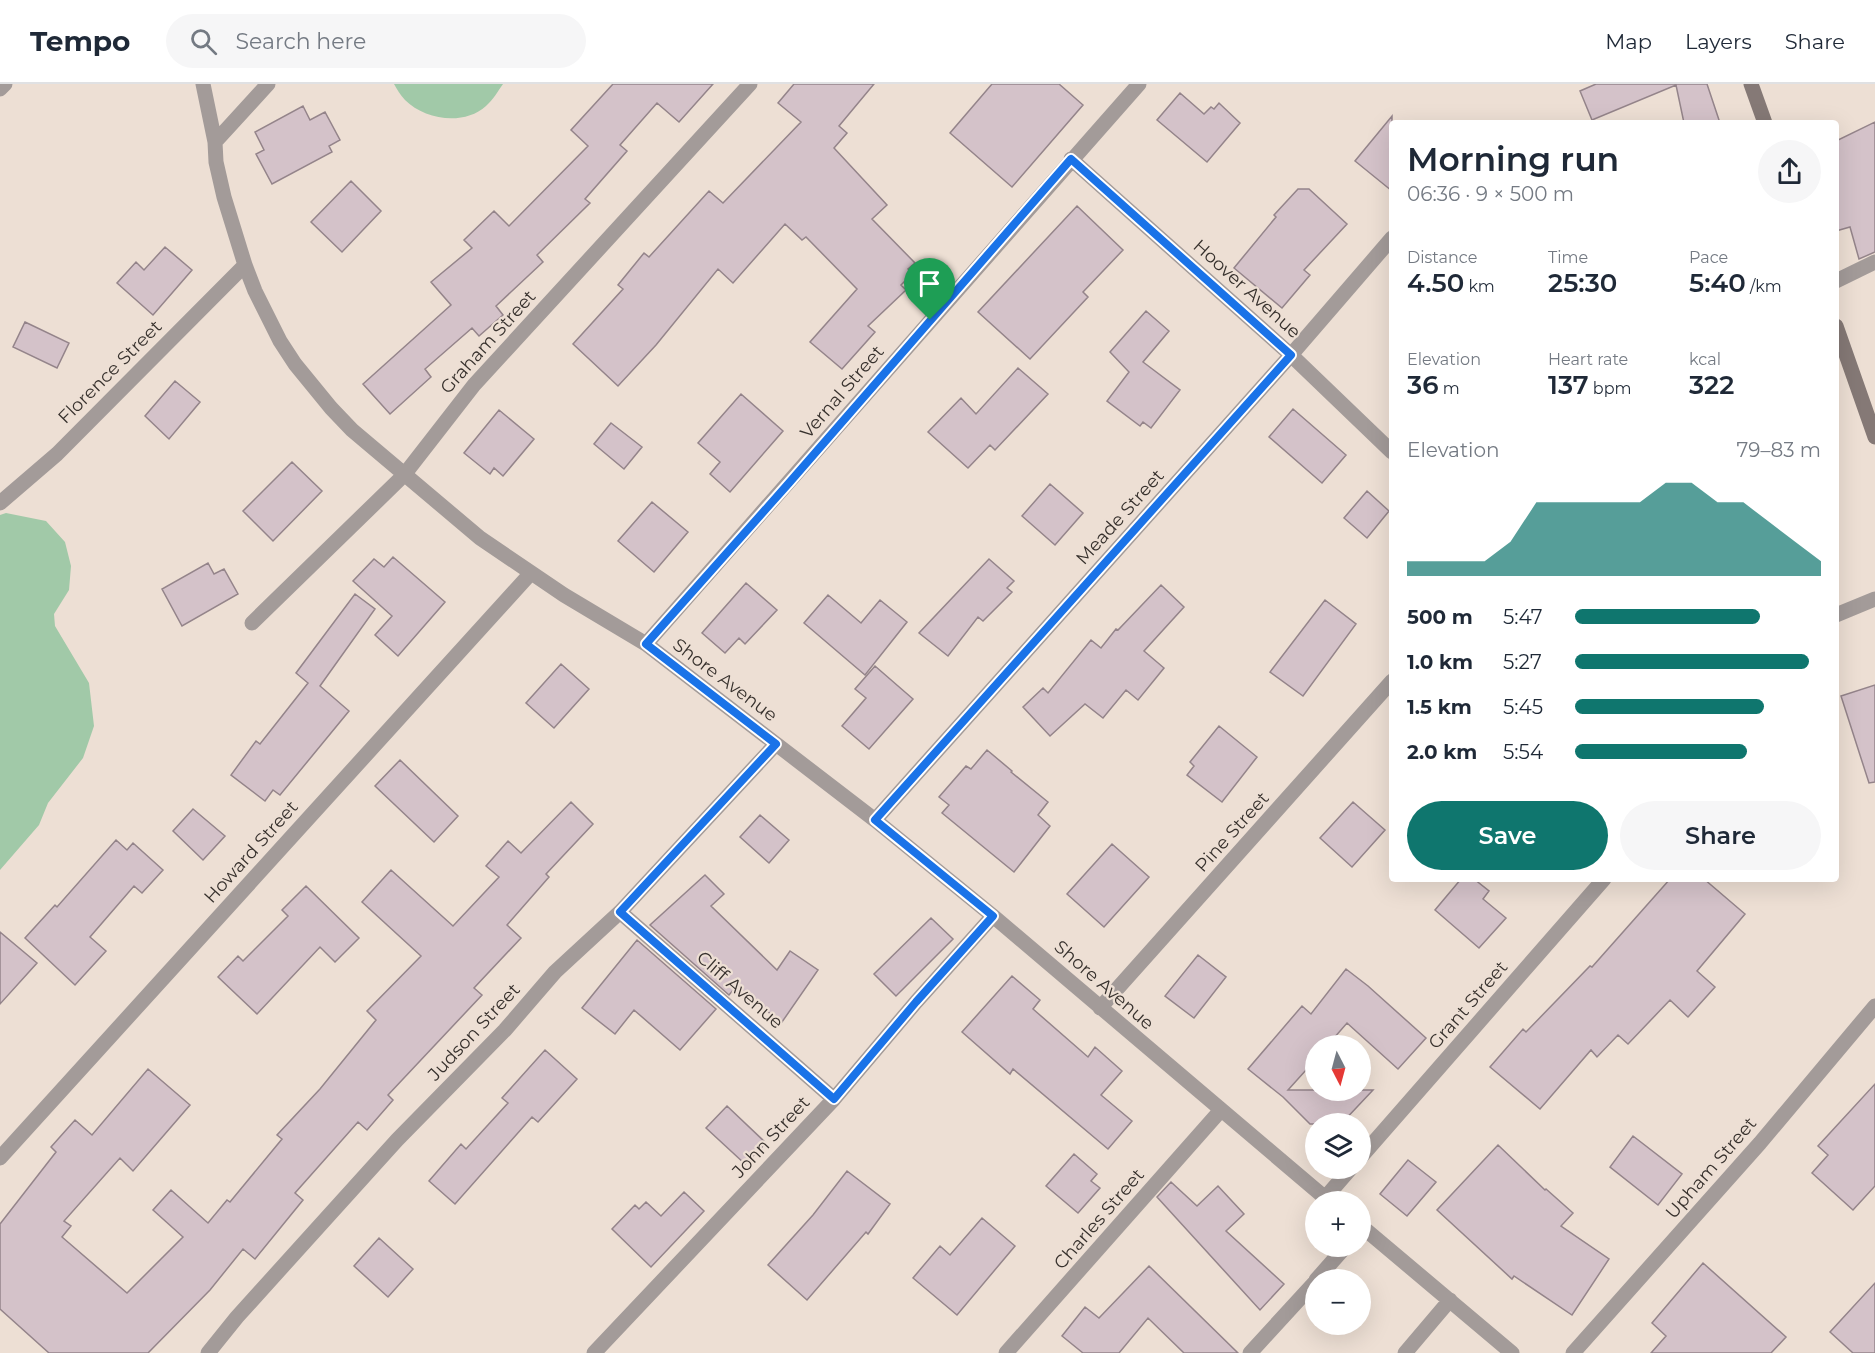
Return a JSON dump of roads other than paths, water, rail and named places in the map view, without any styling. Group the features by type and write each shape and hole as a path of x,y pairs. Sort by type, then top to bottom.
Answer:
{"street":[{"path":"0,89 5,84"},
{"name":"Shore Avenue","path":"203,84 215,142 216,162 244,265 267,316 295,364 338,415 404,475 480,538 531,573 646,644 875,820 993,916 1317,1191"},
{"path":"215,142 268,84"},
{"name":"Graham Street","path":"252,623 404,475 474,385 750,84"},
{"name":"Vernal Street","path":"646,644 1139,84"},
{"path":"1751,84 1764,120"},
{"name":"Hoover Avenue","path":"1071,159 1291,355 1389,449"},
{"name":"Meade Street","path":"875,820 1291,355 1389,241"},
{"path":"1839,279 1875,262"},
{"name":"Florence Street","path":"0,503 57,454 244,265"},
{"path":"1839,334 1875,436"},
{"name":"Howard Street","path":"0,1158 531,573"},
{"path":"1839,614 1875,599"},
{"name":"Pine Street","path":"1101,1008 1389,684"},
{"name":"Judson Street","path":"208,1353 237,1317 397,1140 505,1030 555,972 620,912 776,744"},
{"name":"Grant Street","path":"1371,1145 1601,882"},
{"name":"Cliff Avenue","path":"620,912 834,1099"},
{"name":"John Street","path":"594,1353 834,1099 993,916"},
{"name":"Upham Street","path":"1573,1353 1760,1143 1875,1006"},
{"name":"Charles Street","path":"1006,1353 1221,1110"},
{"path":"1371,1236 1512,1353"},
{"path":"1326,1269 1336,1257"},
{"path":"1250,1353 1305,1292"},
{"path":"1405,1353 1450,1300"}]}
